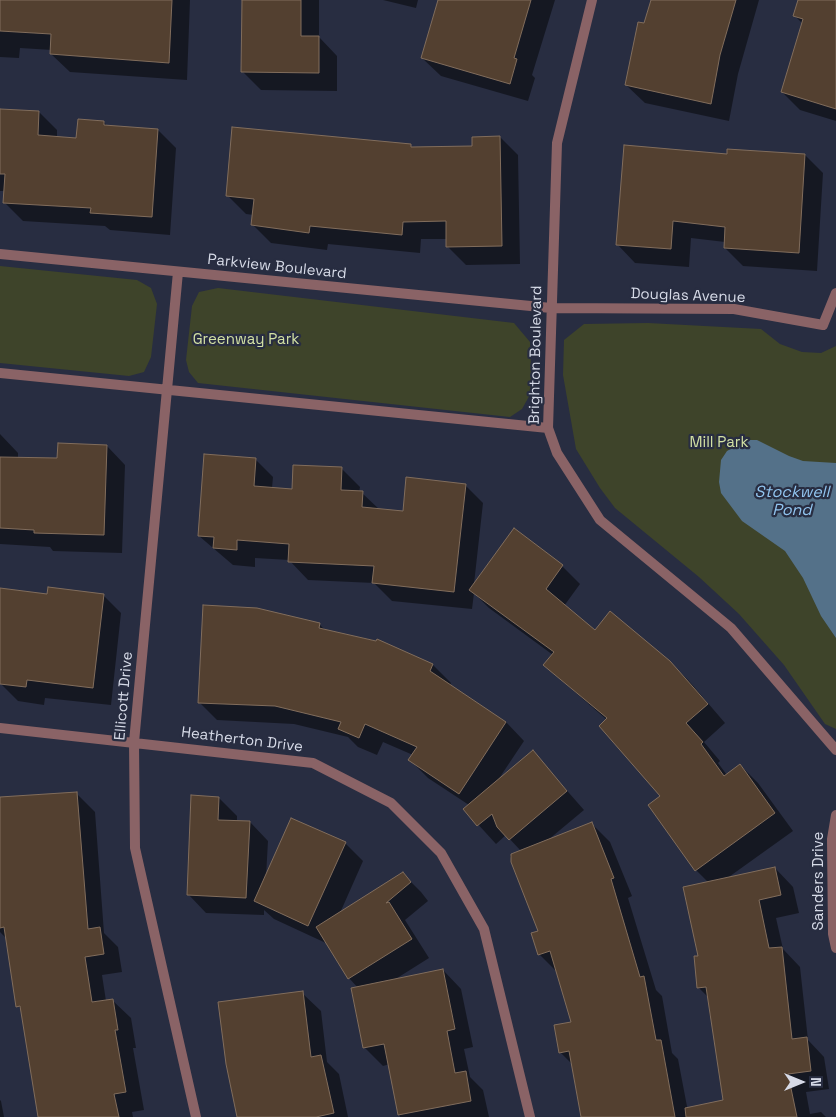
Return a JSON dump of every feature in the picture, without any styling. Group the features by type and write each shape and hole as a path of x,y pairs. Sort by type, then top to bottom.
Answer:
{"street":[{"name":"Brighton Boulevard","path":"592,0 557,143 548,428 557,452 600,520 731,628 836,750"},
{"name":"Parkview Boulevard","path":"0,254 551,308"},
{"name":"Ellicott Drive","path":"178,272 134,742 135,848 196,1117"},
{"name":"Douglas Avenue","path":"551,308 734,310 823,324 836,293"},
{"path":"0,373 548,428"},
{"name":"Heatherton Drive","path":"0,728 313,763 391,803 440,853 484,929 530,1117"},
{"name":"Sanders Drive","path":"836,815 832,839 833,934 836,948"}],"green space":[{"name":"Greenway Park","path":"0,266 137,280 151,288 157,304 151,357 144,372 129,376 0,363"},
{"name":"Greenway Park","path":"218,288 514,323 530,342 532,391 522,409 510,417 198,383 189,372 186,360 192,306 199,292"},
{"name":"Mill Park","path":"648,323 761,329 780,344 802,352 821,353 836,346 836,729 825,724 784,665 739,614 699,577 615,508 576,449 563,375 564,340 584,324"}],"water":[{"name":"Stockwell Pond","path":"747,440 757,440 803,461 836,463 836,638 821,616 803,578 785,551 742,521 721,493 719,482 721,460 727,451"}],"building":[{"path":"0,0 172,0 169,63 50,54 51,34 0,31"},
{"path":"242,0 301,0 301,36 319,36 319,73 241,72"},
{"path":"438,0 531,0 514,58 517,59 510,84 421,58"},
{"path":"651,0 736,0 720,55 711,104 625,85 638,22 644,23"},
{"path":"798,0 836,0 836,109 781,92 803,19 793,16"},
{"path":"0,109 39,111 38,135 76,138 78,119 104,121 104,125 158,129 152,217 90,213 91,208 3,203 5,174 0,174"},
{"path":"232,127 411,144 411,147 472,146 472,137 500,136 502,246 446,247 446,221 403,222 402,235 310,226 309,233 251,225 254,199 226,196"},
{"path":"624,145 727,154 727,149 805,154 799,253 724,248 725,227 673,221 671,249 616,245"},
{"path":"58,443 107,445 104,535 34,533 34,530 0,528 0,457 57,458"},
{"path":"204,454 256,458 254,486 292,489 293,465 342,467 341,490 363,491 362,507 403,511 406,477 466,484 454,592 372,583 374,566 288,562 289,544 237,540 237,550 213,548 214,537 198,536"},
{"path":"514,528 563,565 546,589 595,630 610,611 670,661 708,704 686,723 703,742 701,744 724,776 740,764 775,813 695,871 648,805 660,796 599,726 607,718 543,665 554,652 469,590"},
{"path":"48,587 104,594 93,688 27,680 26,687 0,684 0,588 47,594"},
{"path":"203,605 257,608 320,623 319,628 376,641 377,639 433,664 430,671 506,722 459,794 408,760 417,747 365,724 359,738 338,729 341,722 275,706 198,703"},
{"path":"533,750 567,791 509,840 497,827 492,814 477,826 463,809"},
{"path":"77,792 88,929 100,927 104,954 85,957 92,1002 113,999 118,1030 115,1030 126,1092 114,1094 119,1117 38,1117 20,1006 16,1007 4,927 0,928 0,797"},
{"path":"191,795 219,797 218,820 250,821 246,898 187,895"},
{"path":"291,818 346,842 308,926 254,901"},
{"path":"592,822 614,878 611,879 640,977 644,976 656,1040 661,1040 675,1117 581,1117 569,1051 559,1053 554,1025 571,1022 550,951 538,955 531,933 538,931 511,862 511,854"},
{"path":"775,867 781,895 759,900 769,948 782,947 792,1039 807,1037 811,1071 788,1074 797,1117 686,1117 685,1108 723,1100 706,987 697,988 694,956 698,956 683,887"},
{"path":"403,872 411,882 386,903 389,902 412,939 348,979 316,927"},
{"path":"443,969 455,1029 447,1031 455,1073 466,1071 471,1101 398,1115 384,1044 363,1048 351,988"},
{"path":"303,991 311,1057 321,1055 334,1113 316,1117 237,1117 226,1064 218,1002"}]}
